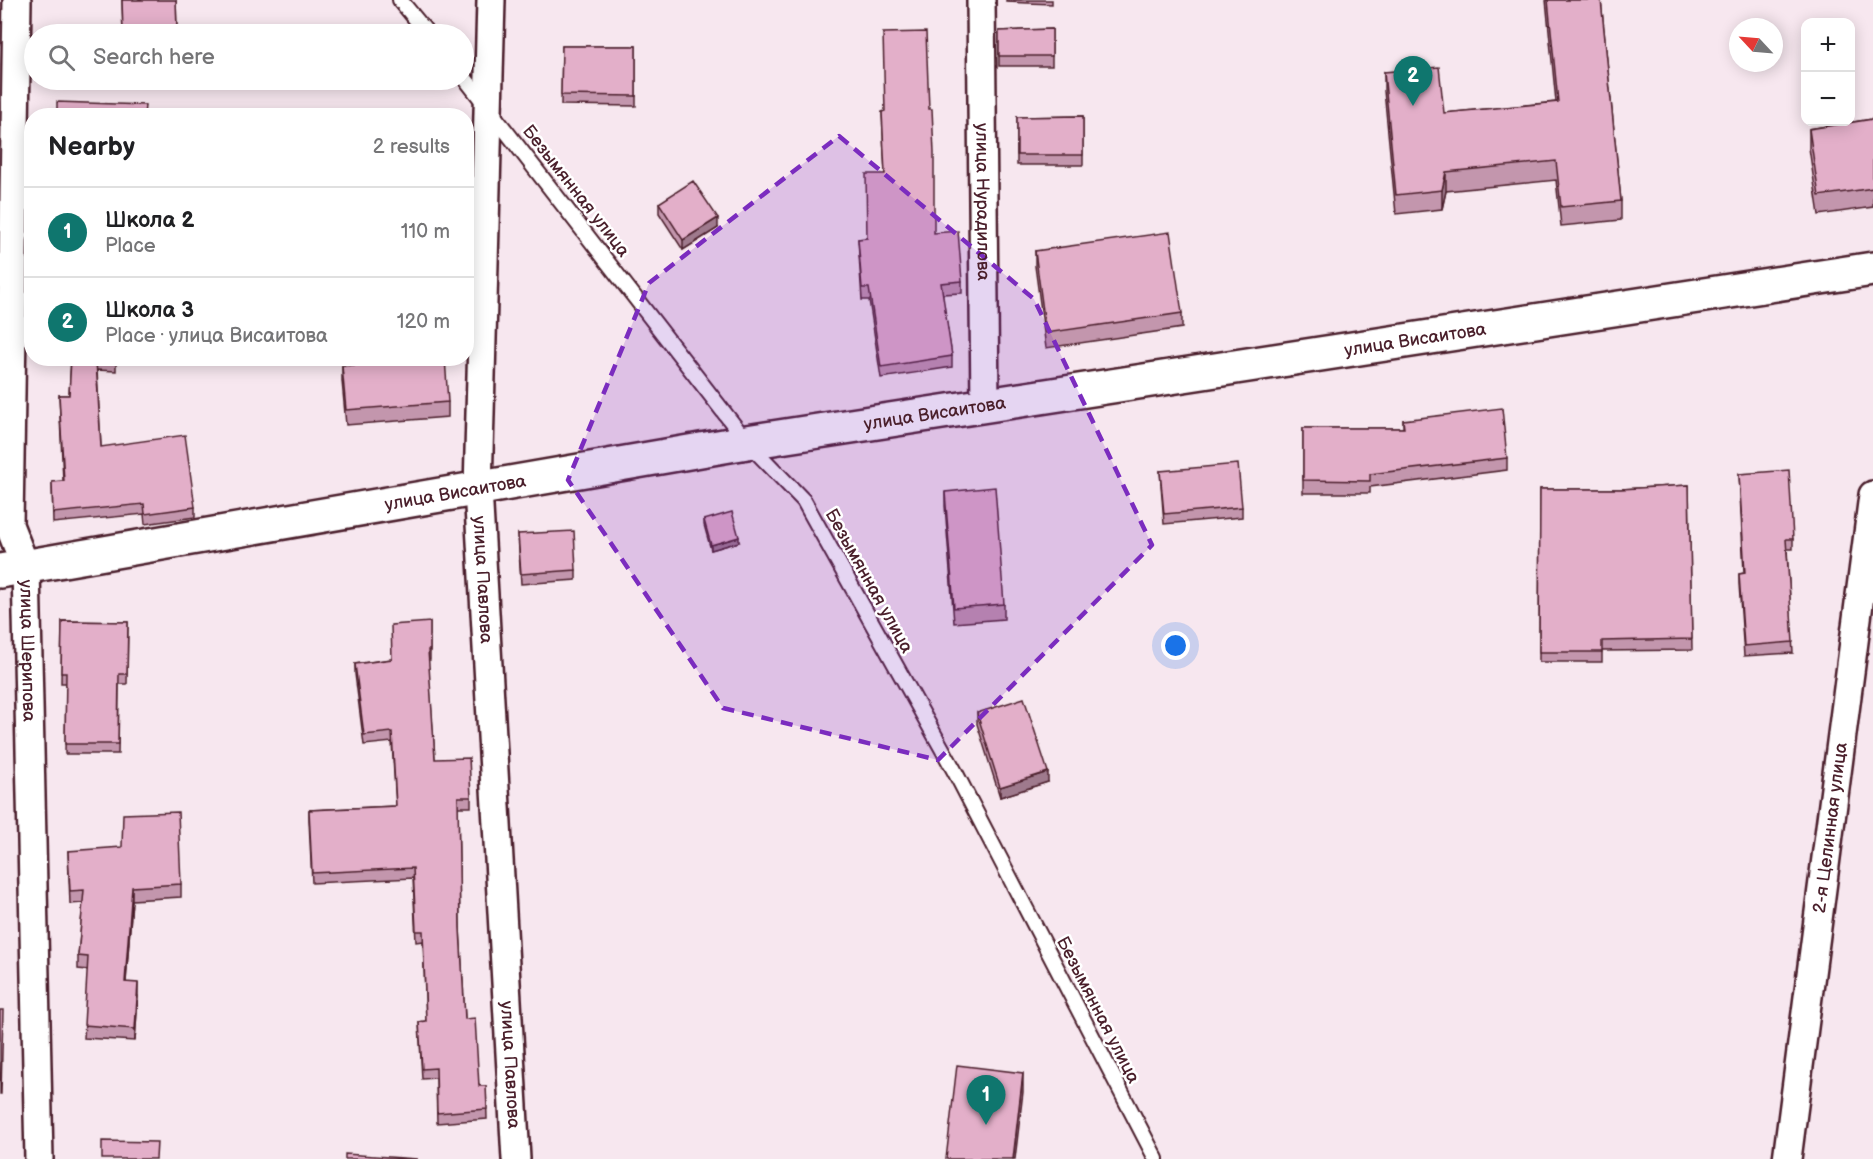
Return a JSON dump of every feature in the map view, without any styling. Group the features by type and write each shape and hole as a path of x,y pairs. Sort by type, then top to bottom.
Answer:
{"street":[{"name":"улица Шерипова","path":"17,0 9,525 13,569 39,1159"},
{"name":"улица Павлова","path":"491,0 478,489 516,1159"},
{"name":"улица Нурадилова","path":"981,0 985,405"},
{"name":"улица Висаитова","path":"13,569 747,442 1873,269"},
{"name":"2-я Целинная улица","path":"1787,1159 1873,495"}],"lane":[{"path":"400,0 420,24"},
{"name":"Безымянная улица","path":"474,90 747,442 804,501 954,770 1156,1159"}],"highlighted area":[{"path":"839,136 1034,299 1152,545 938,760 723,708 568,480 649,283"}],"building":[{"path":"122,0 176,0 177,24 123,24"},
{"path":"1548,0 1601,0 1621,201 1561,207 1556,161 1446,172 1442,190 1396,195 1384,72 1439,67 1444,113 1558,102"},
{"path":"1052,29 1052,56 999,56 999,31"},
{"path":"926,32 929,109 932,109 934,153 934,233 958,231 962,281 941,283 952,356 881,367 869,288 862,288 858,239 867,238 866,174 885,174 882,112 885,111 883,33"},
{"path":"562,46 636,46 636,96 561,95"},
{"path":"57,102 145,105 145,108 57,108"},
{"path":"1083,116 1083,155 1017,155 1017,117"},
{"path":"1873,119 1873,188 1819,196 1809,129 1855,126 1855,122"},
{"path":"693,181 718,218 683,240 659,203"},
{"path":"1170,232 1182,313 1046,333 1035,251"},
{"path":"71,366 96,366 101,447 185,435 195,507 145,514 144,504 53,513 52,482 64,481 59,395 69,395"},
{"path":"342,366 446,366 448,402 346,410"},
{"path":"1502,408 1507,458 1370,474 1370,481 1303,480 1303,428 1404,428 1403,420"},
{"path":"1238,464 1242,507 1164,514 1160,471"},
{"path":"1789,470 1793,539 1786,539 1793,642 1744,646 1739,574 1745,573 1739,474"},
{"path":"1689,485 1692,639 1602,641 1602,652 1539,652 1540,489 1621,489"},
{"path":"995,487 1004,604 954,608 945,492"},
{"path":"732,512 739,537 711,545 704,520"},
{"path":"574,531 576,570 521,574 518,534"},
{"path":"62,621 128,622 127,674 119,674 118,744 65,744 66,673 61,673"},
{"path":"430,622 430,650 428,650 435,759 469,758 471,797 458,797 460,928 465,1019 475,1018 479,1086 486,1086 487,1109 437,1113 436,1068 422,1069 419,1022 426,1021 423,931 416,931 413,868 312,873 309,810 396,806 392,732 364,735 355,664 392,659 391,625"},
{"path":"1024,698 1048,772 1000,787 977,713"},
{"path":"178,812 181,884 132,887 125,982 138,983 135,1029 84,1025 88,957 78,956 84,890 70,891 68,851 122,847 123,814"},
{"path":"0,1010 3,1010 1,1094 0,1094"},
{"path":"957,1065 1023,1073 1013,1159 946,1159"},
{"path":"102,1141 157,1142 156,1159 102,1159"},
{"path":"345,1154 418,1159 345,1159"}],"place":[{"name":"Школа 3","path":"1413,106"},
{"name":"Школа 2","path":"986,1125"}]}
